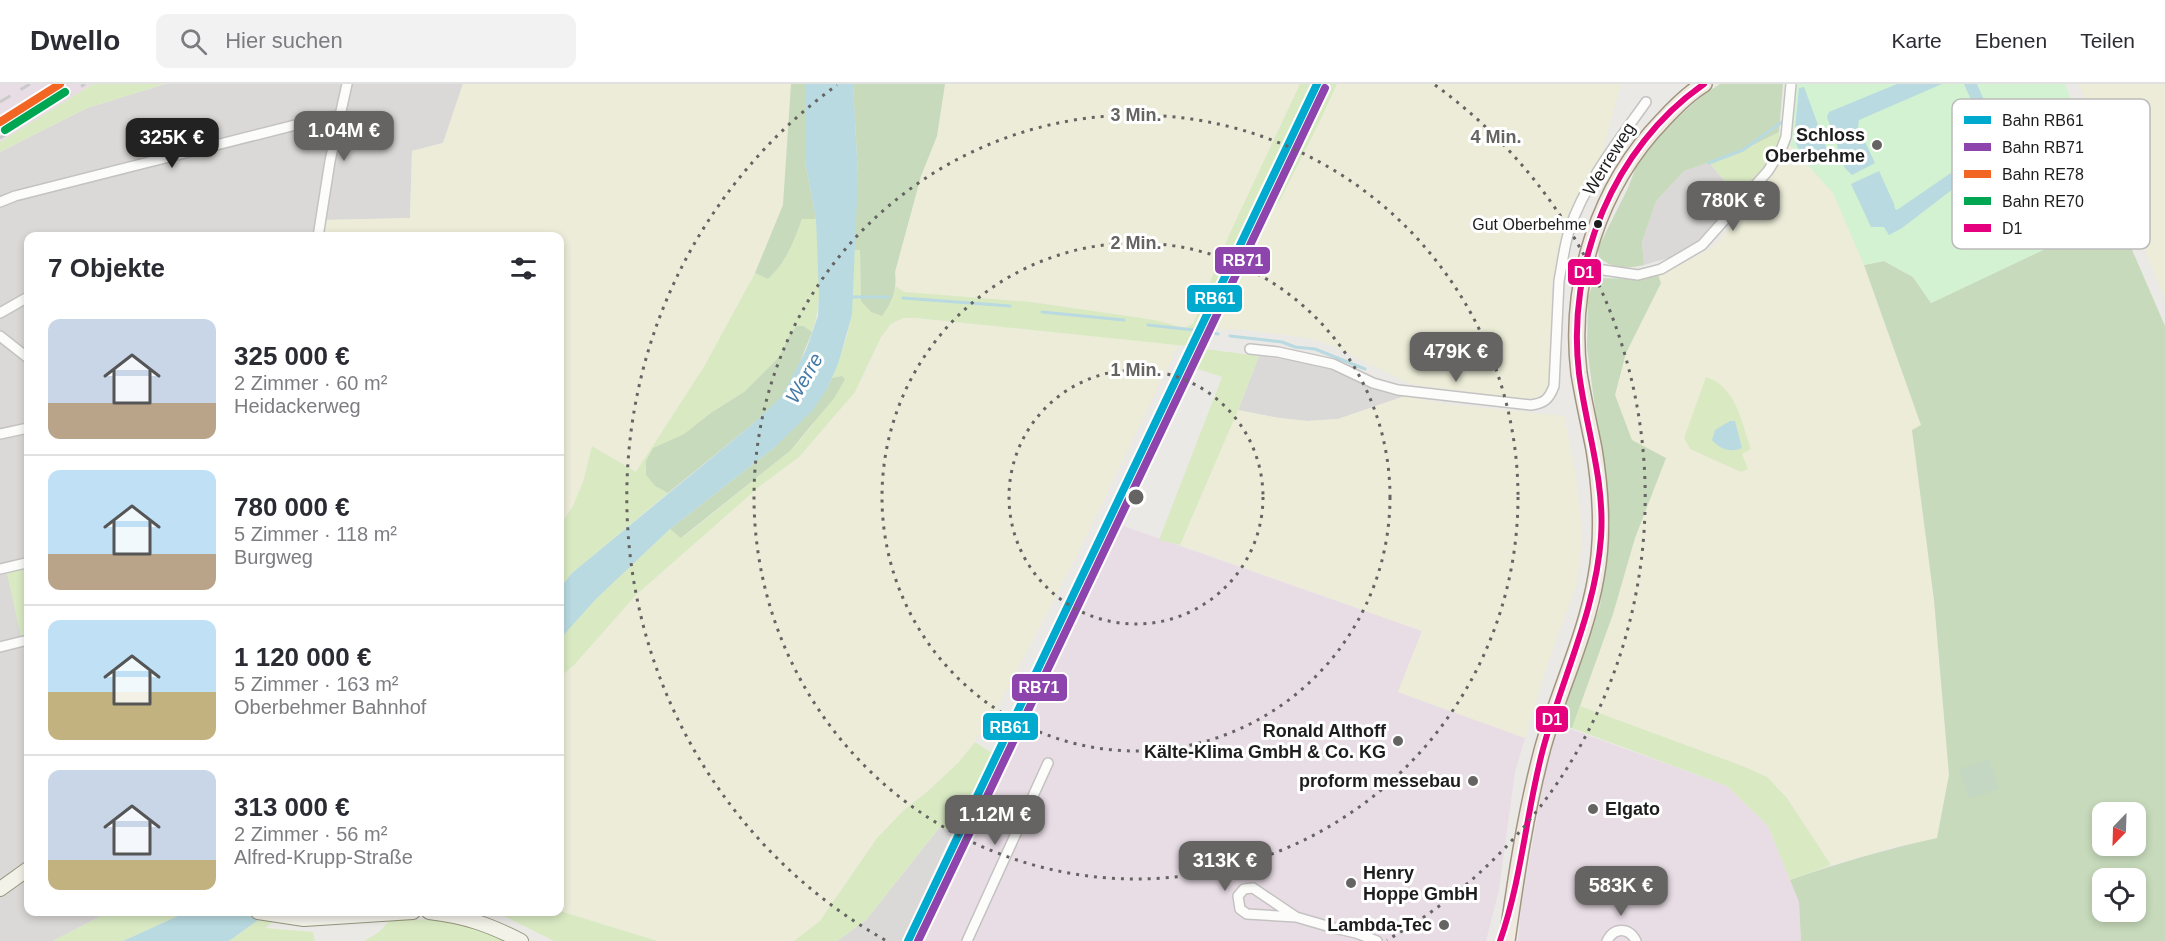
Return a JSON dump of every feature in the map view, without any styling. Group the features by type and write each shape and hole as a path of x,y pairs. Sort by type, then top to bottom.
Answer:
{"main road":[{"path":"1507,941 1529,812 1543,747 1591,603 1599,556 1602,514 1599,482 1579,373 1578,300 1584,268 1604,207 1634,155 1655,128 1704,84"},
{"path":"0,889 24,872"},
{"path":"1500,941 1510,915"},
{"path":"284,916 304,919 351,916"},
{"path":"459,916 480,922 522,941"}],"street":[{"path":"319,232 330,161 347,84"},
{"path":"1562,264 1638,275 1661,269 1702,245 1768,171 1781,150 1786,136 1791,84"},
{"name":"Werreweg","path":"1250,349 1278,352 1333,364 1374,383 1398,390 1531,405 1542,403 1550,397 1554,386 1559,281 1570,228 1589,188 1615,144 1646,102"},
{"path":"0,202 156,159 327,117 340,116"},
{"path":"0,313 24,299"},
{"path":"0,336 24,355"},
{"path":"0,434 24,429"},
{"path":"0,569 24,563"},
{"path":"0,647 24,641"},
{"path":"967,941 1048,763"},
{"path":"1296,917 1256,889 1247,888 1238,896 1237,902 1240,909 1247,914 1296,917 1377,941"},
{"path":"1607,941 1613,933 1621,930 1629,932 1636,941"}],"shaded area":[{"path":"0,84 93,84 0,142"},
{"path":"165,84 463,84 443,143 412,151 410,218 326,220 323,232 24,232 24,568 7,573 22,637 24,637 24,916 101,916 53,941 0,941 0,152 87,108"},
{"path":"1311,84 1321,84 1115,523 1422,631 1398,692 1525,738 1515,772 1499,890 1486,941 902,941"},
{"path":"1708,161 1738,197 1700,243 1682,254 1644,265 1642,242 1656,201 1684,171"},
{"path":"1259,356 1313,363 1342,370 1361,380 1405,396 1338,419 1307,421 1238,410"},
{"path":"1557,724 1727,786 1768,826 1799,902 1801,941 1518,941 1521,905 1547,763"},
{"path":"939,828 953,831 902,941 837,941 866,920"}],"green space":[{"path":"93,84 165,84 87,108 0,152 0,142"},
{"path":"463,84 791,84 783,205 755,273 705,365 636,472 592,446 583,482 573,506 564,520 564,232 324,232 325,220 410,218 412,151 443,143"},
{"path":"791,84 805,84 805,161 816,219 802,219 785,259 768,279 755,273 783,205"},
{"path":"853,84 945,84 937,136 921,176 895,272 893,295 882,316 871,312 861,301 860,250 853,250 858,176"},
{"path":"945,84 1300,84 1230,233 1193,324 1184,328 1155,320 1031,302 904,292 896,286 895,272 921,175 937,136"},
{"path":"1300,84 1311,84 1187,346 916,318 903,318 891,324 881,337 855,392 799,457 760,486 636,595 564,674 564,635 596,599 670,529 682,538 790,451 812,426 841,376 832,378 852,315 853,250 860,250 861,301 891,303 896,286 904,292 1031,302 1155,320 1184,328 1193,324 1230,233"},
{"path":"1321,84 1337,84 1279,202 1267,218 1221,312 1214,314"},
{"path":"1337,84 1621,84 1602,154 1574,201 1562,228 1552,284 1550,383 1546,394 1541,397 1523,399 1416,385 1313,339 1215,327 1214,314 1221,312 1267,218 1279,202"},
{"path":"1720,84 1783,84 1779,132 1743,150 1684,171 1656,201 1642,242 1644,265 1620,267 1604,261 1599,257 1598,248 1628,188 1638,162 1666,128 1703,95"},
{"path":"1794,84 2065,84 2071,99 1952,99 1952,249 2045,249 1931,303 1913,277 1884,261 1864,265 1833,193 1789,144"},
{"path":"2079,84 2165,84 2165,299 2145,249 2150,249 2150,99 2085,99"},
{"path":"1779,132 1779,140 1771,158 1738,197 1708,161 1743,150"},
{"path":"1789,144 1833,193 1864,265 1921,425 1912,431 1934,600 1949,775 1938,838 1831,865 1787,798 1767,777 1580,706 1613,614 1635,538 1632,440 1615,395 1626,353 1661,283 1658,274 1682,264 1717,244"},
{"path":"802,219 816,219 820,291 812,332 804,326 790,334 780,356 744,392 712,412 684,434 653,448 655,486 668,493 572,573 564,583 564,520 573,506 583,482 592,446 636,472 705,365 755,273 768,279 780,266"},
{"path":"2045,249 2132,249 2165,326 2165,941 1801,941 1799,902 1790,880 1863,857 1937,838 1949,775 1934,600 1912,430 1921,425 1864,265 1884,261 1913,277 1931,303"},
{"path":"1658,274 1661,283 1626,353 1615,395 1632,440 1666,458 1635,538 1613,614 1572,728 1557,724 1600,606 1610,523 1587,347 1588,296 1596,278 1639,279"},
{"path":"903,318 916,318 1178,346 1073,563 991,720 958,763 904,810 877,838 820,921 795,941 657,941 564,912 564,674 636,595 760,486 799,457 833,418 865,374 881,337 891,324"},
{"path":"797,326 804,326 812,332 795,374 782,397 754,423 668,493 655,486 646,475 646,461 653,448 684,434 712,412 744,392 780,356 790,334"},
{"path":"1198,348 1259,356 1180,545 1159,540 1222,377 1189,366"},
{"path":"842,376 845,379 835,397 790,451 681,538 670,529 775,447 827,389 832,378"},
{"path":"1706,377 1725,389 1741,417 1751,449 1742,454 1748,469 1741,472 1690,449 1684,438"},
{"path":"1405,396 1447,404 1564,416 1576,475 1582,536 1577,584 1551,653 1525,738 1398,692 1422,631 1180,545 1238,410 1307,421 1338,419"},
{"path":"24,568 24,637 21,637 7,573"},
{"path":"1580,706 1767,777 1787,798 1831,865 1790,880 1768,826 1727,786 1572,728"},
{"path":"975,742 992,753 953,831 939,828 866,920 837,941 794,941 820,921 877,838 904,810 958,763"},
{"path":"1989,759 1999,789 1969,799 1959,769"},
{"path":"564,912 657,941 554,941 504,916 564,916"},
{"path":"101,916 178,916 123,941 53,941"},
{"path":"263,916 281,916 265,928 313,932 315,941 229,941"},
{"path":"391,919 450,922 478,929 506,941 364,941 379,932"}],"water":[{"name":"Werre","path":"805,84 853,84 858,176 852,315 838,364 827,389 812,411 775,447 670,529 596,599 564,635 564,583 572,573 754,423 782,396 806,350 818,316 819,294 816,219 805,161"},
{"path":"1897,84 1942,84 1859,120 1858,127 1875,163 1852,175 1845,168 1827,117 1829,112"},
{"path":"1964,84 1977,84 1984,99 1971,99"},
{"path":"1804,87 1828,152 1826,159 1814,161 1798,148 1794,139 1799,88"},
{"path":"1879,171 1897,210 1952,172 1952,190 1902,228 1889,235 1884,227 1871,227 1851,184"},
{"path":"1730,421 1735,421 1742,448 1726,449 1718,446 1712,440 1715,430"},
{"path":"178,916 263,916 229,941 123,941"}],"waterway":[{"path":"1709,163 1743,150 1782,122"},
{"path":"849,297 889,297"},
{"path":"903,298 1010,306"},
{"path":"1042,312 1124,320"},
{"path":"1148,325 1194,330"},
{"path":"1209,332 1218,334"},
{"path":"1230,336 1282,342 1295,347 1315,349 1365,369"}],"railway":[{"path":"0,102 30,84"},
{"path":"0,138 85,84"}],"rail line":[{"name":"RE78","path":"0,122 60,84"},
{"name":"RB61","path":"908,941 1317,84"},
{"name":"RB71","path":"918,941 1325,88"},
{"name":"RE70","path":"5,130 65,92"}],"transit line":[{"name":"D1","path":"1500,941 1514,893 1543,749 1577,644 1598,564 1601,537 1600,495 1579,373 1577,332 1580,291 1589,251 1603,212 1621,175 1644,141 1672,110 1704,84"}],"place":[{"name":"Schloss Oberbehme","path":"1877,145"},
{"name":"Gut Oberbehme","path":"1598,224"},
{"name":"Ronald Althoff Kälte-Klima GmbH & Co. KG","path":"1398,741"},
{"name":"proform messebau","path":"1473,781"},
{"name":"Elgato","path":"1593,809"},
{"name":"Henry Hoppe GmbH","path":"1351,883"},
{"name":"Lambda-Tec","path":"1444,925"}]}
